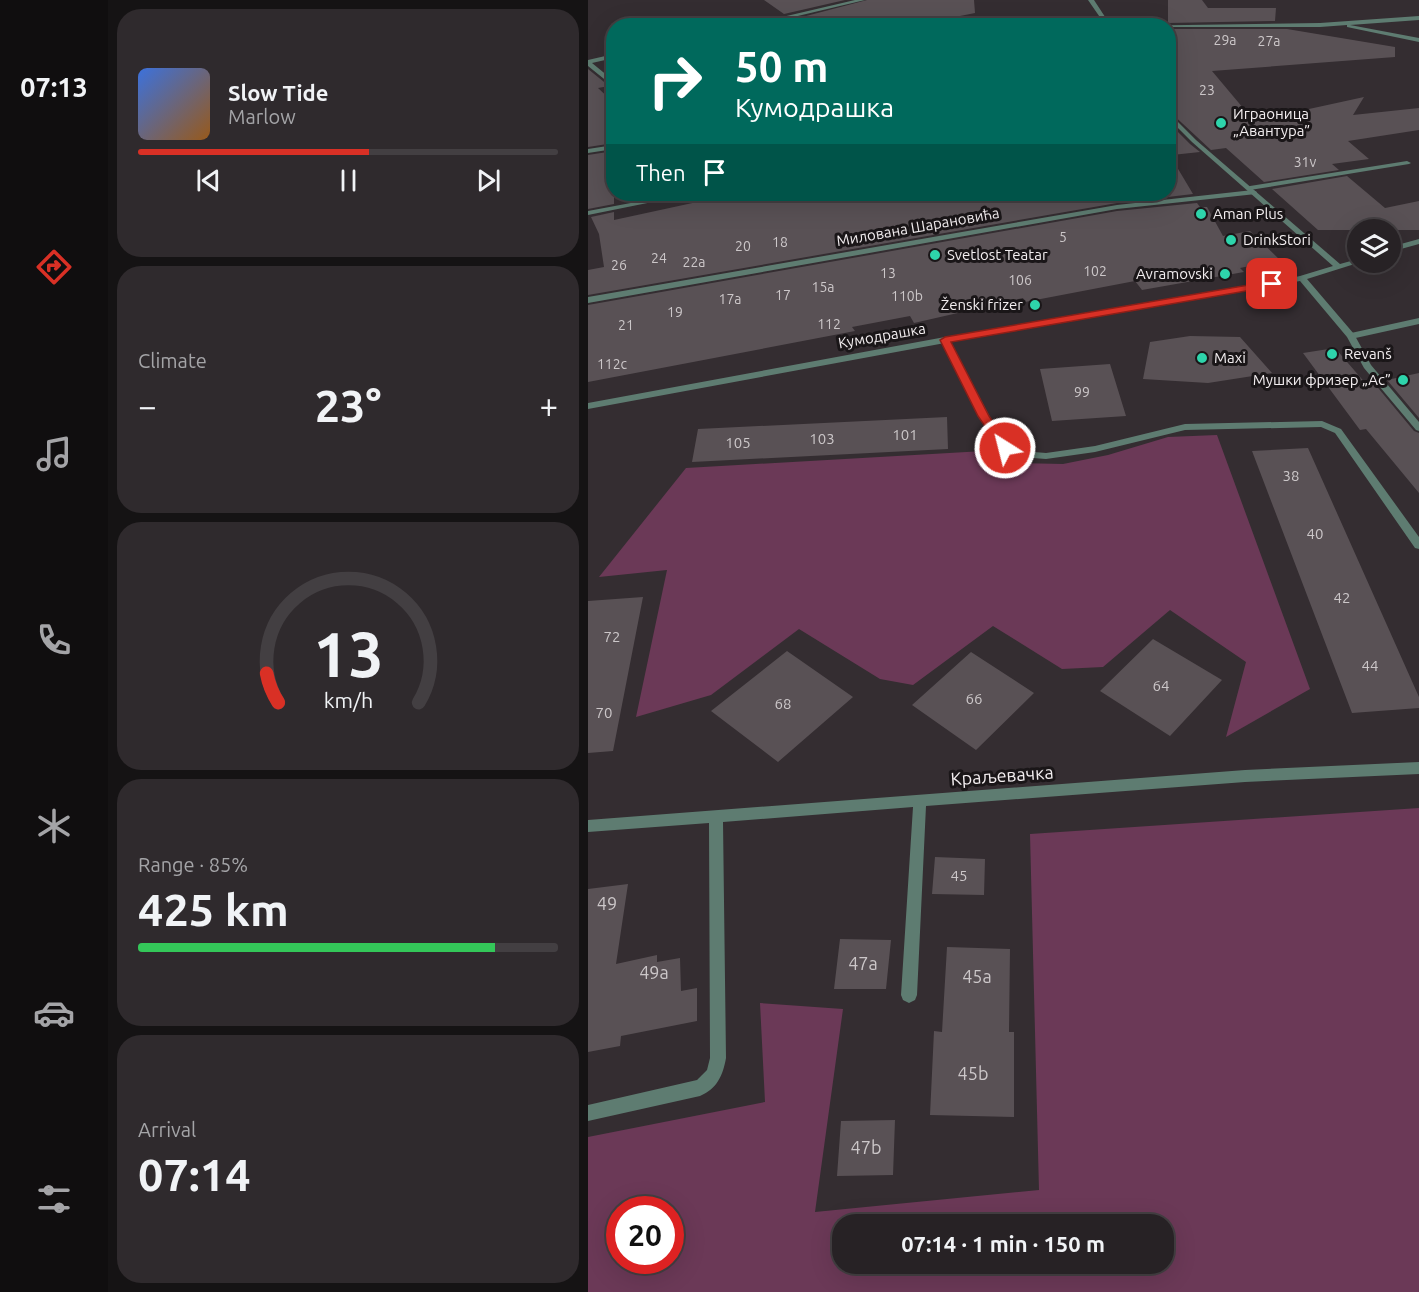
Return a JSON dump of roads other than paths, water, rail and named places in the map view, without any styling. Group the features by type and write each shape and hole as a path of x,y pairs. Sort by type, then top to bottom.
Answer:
{"street":[{"path":"782,18 862,0"},
{"path":"1091,0 1103,18"},
{"path":"1176,25 1346,23 1419,18"},
{"path":"1346,23 1367,31 1419,40"},
{"path":"588,63 606,58"},
{"path":"588,63 606,78"},
{"path":"1176,123 1339,267"},
{"path":"588,151 606,148"},
{"name":"Милована Шарановића","path":"1176,200 1251,190 1407,163"},
{"path":"588,213 651,201"},
{"name":"Милована Шарановића","path":"588,300 1117,207 1164,201"},
{"path":"1401,247 1419,241"},
{"name":"Кумодрашка","path":"588,406 945,340 1302,278 1347,264"},
{"path":"1302,278 1351,336 1367,366 1419,428"},
{"path":"1351,336 1419,321"},
{"path":"945,340 995,435 1005,448 1020,454 1068,454 1185,427 1322,424 1338,431 1419,545"},
{"name":"Краљевачка","path":"588,826 1245,776 1419,768"},
{"path":"909,995 920,800"},
{"path":"588,1113 700,1088 706,1086 715,1073 718,1058 716,815"}],"place":[{"name":"Играоница „Авантура”","path":"1221,123"},
{"name":"Aman Plus","path":"1201,214"},
{"name":"DrinkStori","path":"1231,240"},
{"name":"Svetlost Teatar","path":"935,255"},
{"name":"Avramovski","path":"1225,274"},
{"name":"Ženski frizer","path":"1035,305"},
{"name":"Revanš","path":"1332,354"},
{"name":"Maxi","path":"1202,358"},
{"name":"Мушки фризер „Ас”","path":"1403,380"}]}
